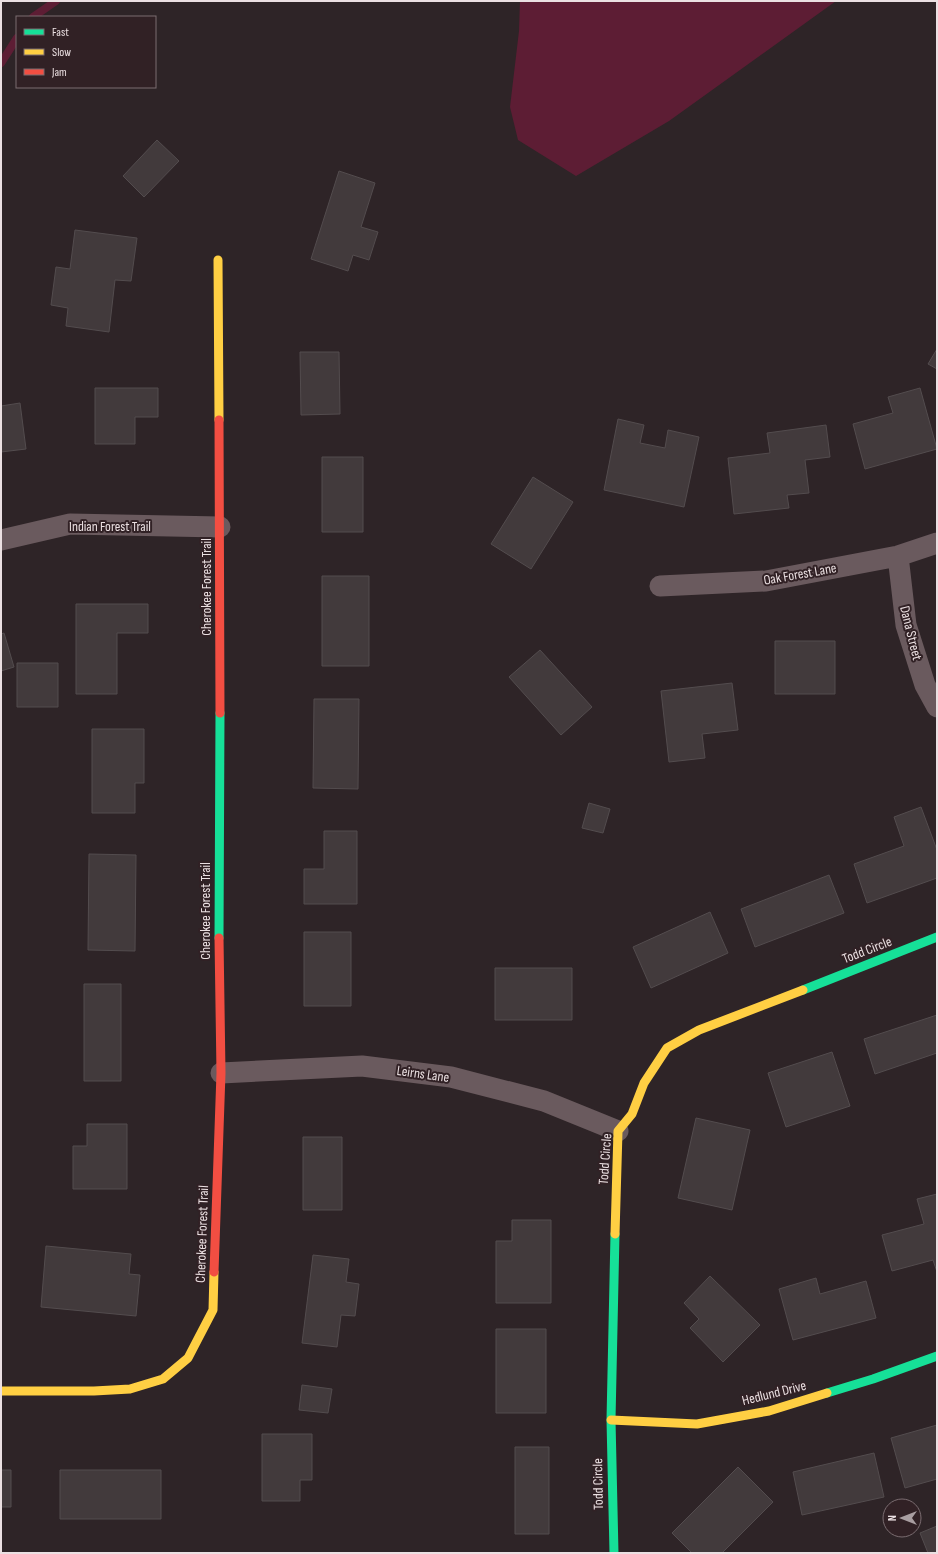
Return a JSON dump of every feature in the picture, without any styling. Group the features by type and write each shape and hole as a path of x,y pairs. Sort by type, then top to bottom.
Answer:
{"street":[{"name":"Cherokee Forest Trail","path":"1,1391 94,1391 130,1389 163,1379 188,1358 213,1310 221,1073 219,1000 220,527 218,260"},
{"name":"Indian Forest Trail","path":"1,540 70,524 220,527"},
{"name":"Oak Forest Lane","path":"660,586 766,581 898,556 937,543"},
{"name":"Dana Street","path":"898,556 906,625 925,685 937,707"},
{"name":"Todd Circle","path":"614,1553 611,1420 618,1131 632,1114 644,1083 667,1048 699,1030 937,937"},
{"name":"Leirns Lane","path":"221,1073 362,1066 451,1077 544,1101 618,1131"},
{"name":"Hedlund Drive","path":"611,1420 697,1424 769,1411 873,1379 937,1356"}],"shaded area":[{"path":"520,1 836,1 669,121 576,176 518,140 510,107 519,31"}],"building":[{"path":"157,140 179,161 144,197 123,176"},
{"path":"339,171 375,183 361,227 378,232 369,260 353,255 348,271 311,259"},
{"path":"75,230 137,238 131,281 115,280 109,332 66,326 68,308 51,305 56,267 70,269"},
{"path":"937,349 937,369 928,364"},
{"path":"300,352 339,352 340,414 301,415"},
{"path":"95,388 158,388 158,417 135,417 135,444 95,444"},
{"path":"920,388 937,449 865,469 853,424 893,413 888,397"},
{"path":"20,403 26,449 1,452 1,406"},
{"path":"618,419 644,425 640,443 665,448 668,430 699,437 684,507 604,490"},
{"path":"826,425 830,457 805,460 809,493 787,495 789,508 734,514 728,458 770,453 767,433"},
{"path":"322,457 363,457 363,532 322,532"},
{"path":"533,477 573,502 531,569 491,544"},
{"path":"322,576 369,576 369,666 322,666"},
{"path":"76,604 148,604 148,633 117,633 117,694 76,694"},
{"path":"4,633 14,667 1,671 1,634"},
{"path":"775,641 835,641 835,694 775,694"},
{"path":"540,650 592,707 561,735 509,677"},
{"path":"17,663 58,663 58,707 17,707"},
{"path":"732,683 738,730 702,734 705,758 669,762 661,691"},
{"path":"314,699 359,699 358,789 313,788"},
{"path":"92,729 144,729 144,783 135,783 135,813 92,813"},
{"path":"589,803 610,809 603,833 582,828"},
{"path":"921,807 937,850 937,878 867,903 854,864 904,846 894,817"},
{"path":"324,831 357,831 357,904 304,904 304,869 324,869"},
{"path":"89,854 136,855 135,951 88,950"},
{"path":"829,875 844,913 755,947 741,909"},
{"path":"710,912 728,953 651,988 633,947"},
{"path":"304,932 351,932 351,1006 304,1006"},
{"path":"495,968 572,968 572,1020 495,1020"},
{"path":"84,984 121,984 121,1081 84,1081"},
{"path":"937,1015 937,1053 875,1074 864,1039"},
{"path":"832,1052 850,1106 786,1127 768,1073"},
{"path":"696,1118 750,1130 732,1210 678,1198"},
{"path":"87,1124 127,1124 127,1189 73,1189 73,1146 87,1146"},
{"path":"303,1137 342,1137 342,1210 303,1210"},
{"path":"937,1194 937,1272 933,1260 892,1271 882,1235 924,1224 917,1199"},
{"path":"512,1220 551,1220 551,1303 496,1303 496,1241 512,1241"},
{"path":"46,1246 131,1254 129,1274 140,1275 136,1316 41,1307"},
{"path":"313,1255 349,1259 346,1282 359,1284 355,1316 341,1315 337,1347 302,1343"},
{"path":"710,1276 760,1325 723,1362 690,1328 699,1319 684,1303"},
{"path":"816,1278 820,1294 866,1281 876,1318 793,1340 779,1289"},
{"path":"496,1329 546,1329 546,1413 496,1413"},
{"path":"302,1385 332,1389 328,1413 299,1410"},
{"path":"937,1425 937,1479 905,1488 891,1438"},
{"path":"262,1434 312,1434 312,1480 300,1480 300,1501 262,1501"},
{"path":"515,1447 549,1447 549,1534 515,1534"},
{"path":"874,1453 884,1497 802,1515 793,1472"},
{"path":"738,1467 773,1502 722,1553 692,1553 672,1533"},
{"path":"1,1470 11,1470 11,1507 1,1507"},
{"path":"60,1470 161,1470 161,1519 60,1519"},
{"path":"937,1526 937,1553 928,1553 922,1538 922,1532"}],"waterway":[{"path":"34,16 56,1"},
{"path":"1,63 16,40"}],"traffic: fast":[{"path":"219,938 220,713"},
{"path":"803,990 937,937"},
{"path":"614,1553 611,1420 615,1234"},
{"path":"827,1393 873,1379 937,1356"}],"traffic: slow":[{"path":"218,260 219,420"},
{"path":"615,1234 618,1131 632,1114 644,1083 667,1048 699,1030 803,990"},
{"path":"1,1391 94,1391 130,1389 163,1379 188,1358 213,1310 214,1272"},
{"path":"611,1420 697,1424 769,1411 827,1393"}],"traffic: jam":[{"path":"219,420 220,713"},
{"path":"214,1272 221,1073 219,938"}]}
